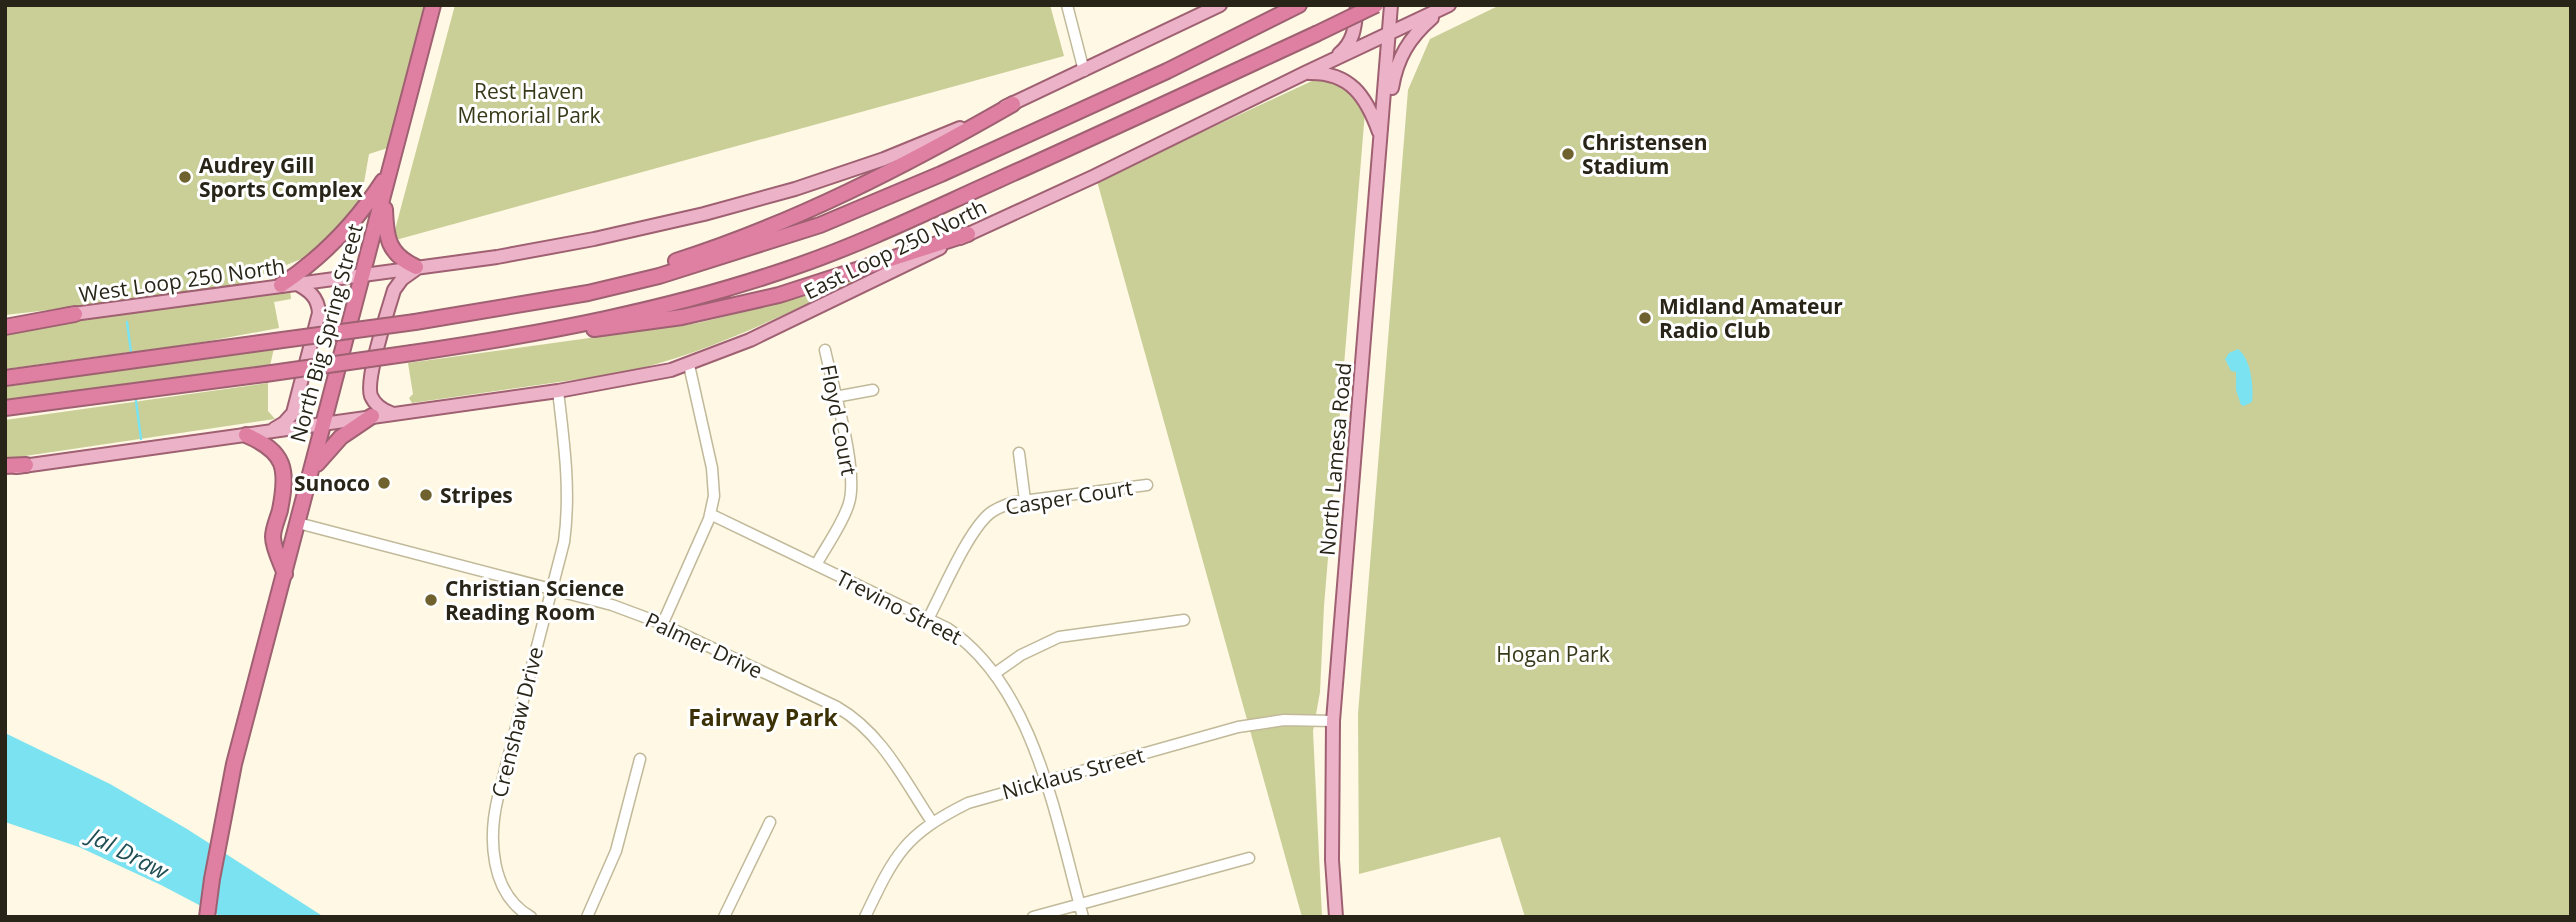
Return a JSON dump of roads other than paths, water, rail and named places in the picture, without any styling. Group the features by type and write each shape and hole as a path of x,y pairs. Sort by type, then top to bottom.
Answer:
{"highway":[{"name":"North Big Spring Street","path":"207,917 233,764 433,5"},
{"path":"5,378 415,322 589,293 659,276 820,225 941,174 1167,71 1299,5"},
{"path":"503,340 666,305 792,268 853,245 1149,113 1376,5"},
{"path":"517,306 659,267 765,229 903,166 1013,104"},
{"path":"288,284 332,244 372,199 390,171"},
{"path":"384,194 386,229 391,248 401,260 419,266"},
{"path":"5,408 648,322 745,304 820,283 968,234"},
{"path":"5,325 75,314"},
{"path":"311,474 320,459 341,437 372,416"},
{"path":"246,435 265,443 279,456 283,466 280,510 273,537 285,574"},
{"path":"5,467 26,465"}],"main road":[{"path":"364,274 562,246 756,200 884,159 1013,104 1220,5"},
{"path":"1305,73 1329,60 1349,43 1354,32 1357,5"},
{"name":"North Lamesa Road","path":"1336,917 1332,860 1333,721 1391,5"},
{"path":"1381,136 1394,77 1407,44 1418,30 1450,5"},
{"name":"East Loop 250 North","path":"324,424 558,391 689,365 750,340 1450,5"},
{"path":"1305,73 1330,74 1356,89 1367,102 1381,136"},
{"path":"393,413 383,410 375,402 370,384 394,290 406,275 419,266"},
{"name":"West Loop 250 North","path":"75,314 364,274"},
{"path":"268,432 284,423 293,413 319,313 318,303 313,295 288,284"},
{"path":"26,465 324,424"}],"street":[{"path":"1067,5 1084,71"},
{"name":"Floyd Court","path":"816,565 847,507 852,492 852,468 825,350"},
{"path":"662,625 710,514 714,496 713,473 689,365"},
{"path":"835,397 873,390"},
{"name":"Crenshaw Drive","path":"531,917 521,911 505,892 493,851 492,832 498,797 564,542 569,510 558,391"},
{"path":"1019,453 1025,500"},
{"name":"Casper Court","path":"928,619 977,527 995,509 1025,500 1147,485"},
{"name":"Trevino Street","path":"710,514 928,619 964,639 976,650 994,674 1028,732 1046,781 1083,917"},
{"name":"Palmer Drive","path":"298,523 603,602 662,625 837,707 876,737 932,822"},
{"path":"994,674 1021,655 1059,637 1184,620"},
{"name":"Nicklaus Street","path":"866,917 895,858 907,843 932,822 968,803 1238,727 1284,720 1333,721"},
{"path":"587,917 616,851 640,759"},
{"path":"724,917 770,822"},
{"path":"1033,917 1249,858"}],"water":[{"path":"2238,349 2246,359 2252,381 2252,402 2244,406 2241,405 2236,390 2236,372 2231,371 2225,359 2229,353"},
{"name":"Jal Draw","path":"5,733 110,784 187,829 324,917 222,917 79,847 5,822"}],"waterway":[{"path":"127,322 131,352"},
{"path":"136,401 141,439"}],"place":[{"name":"Christensen Stadium","path":"1568,154"},
{"name":"Audrey Gill Sports Complex","path":"185,177"},
{"name":"Midland Amateur Radio Club","path":"1645,318"},
{"name":"Sunoco","path":"384,483"},
{"name":"Stripes","path":"426,495"},
{"name":"Christian Science Reading Room","path":"431,600"}],"district":[{"name":"Fairway Park","path":"763,717"}],"park label":[{"name":"Rest Haven Memorial Park","path":"529,103"},
{"name":"Hogan Park","path":"1553,654"}]}
